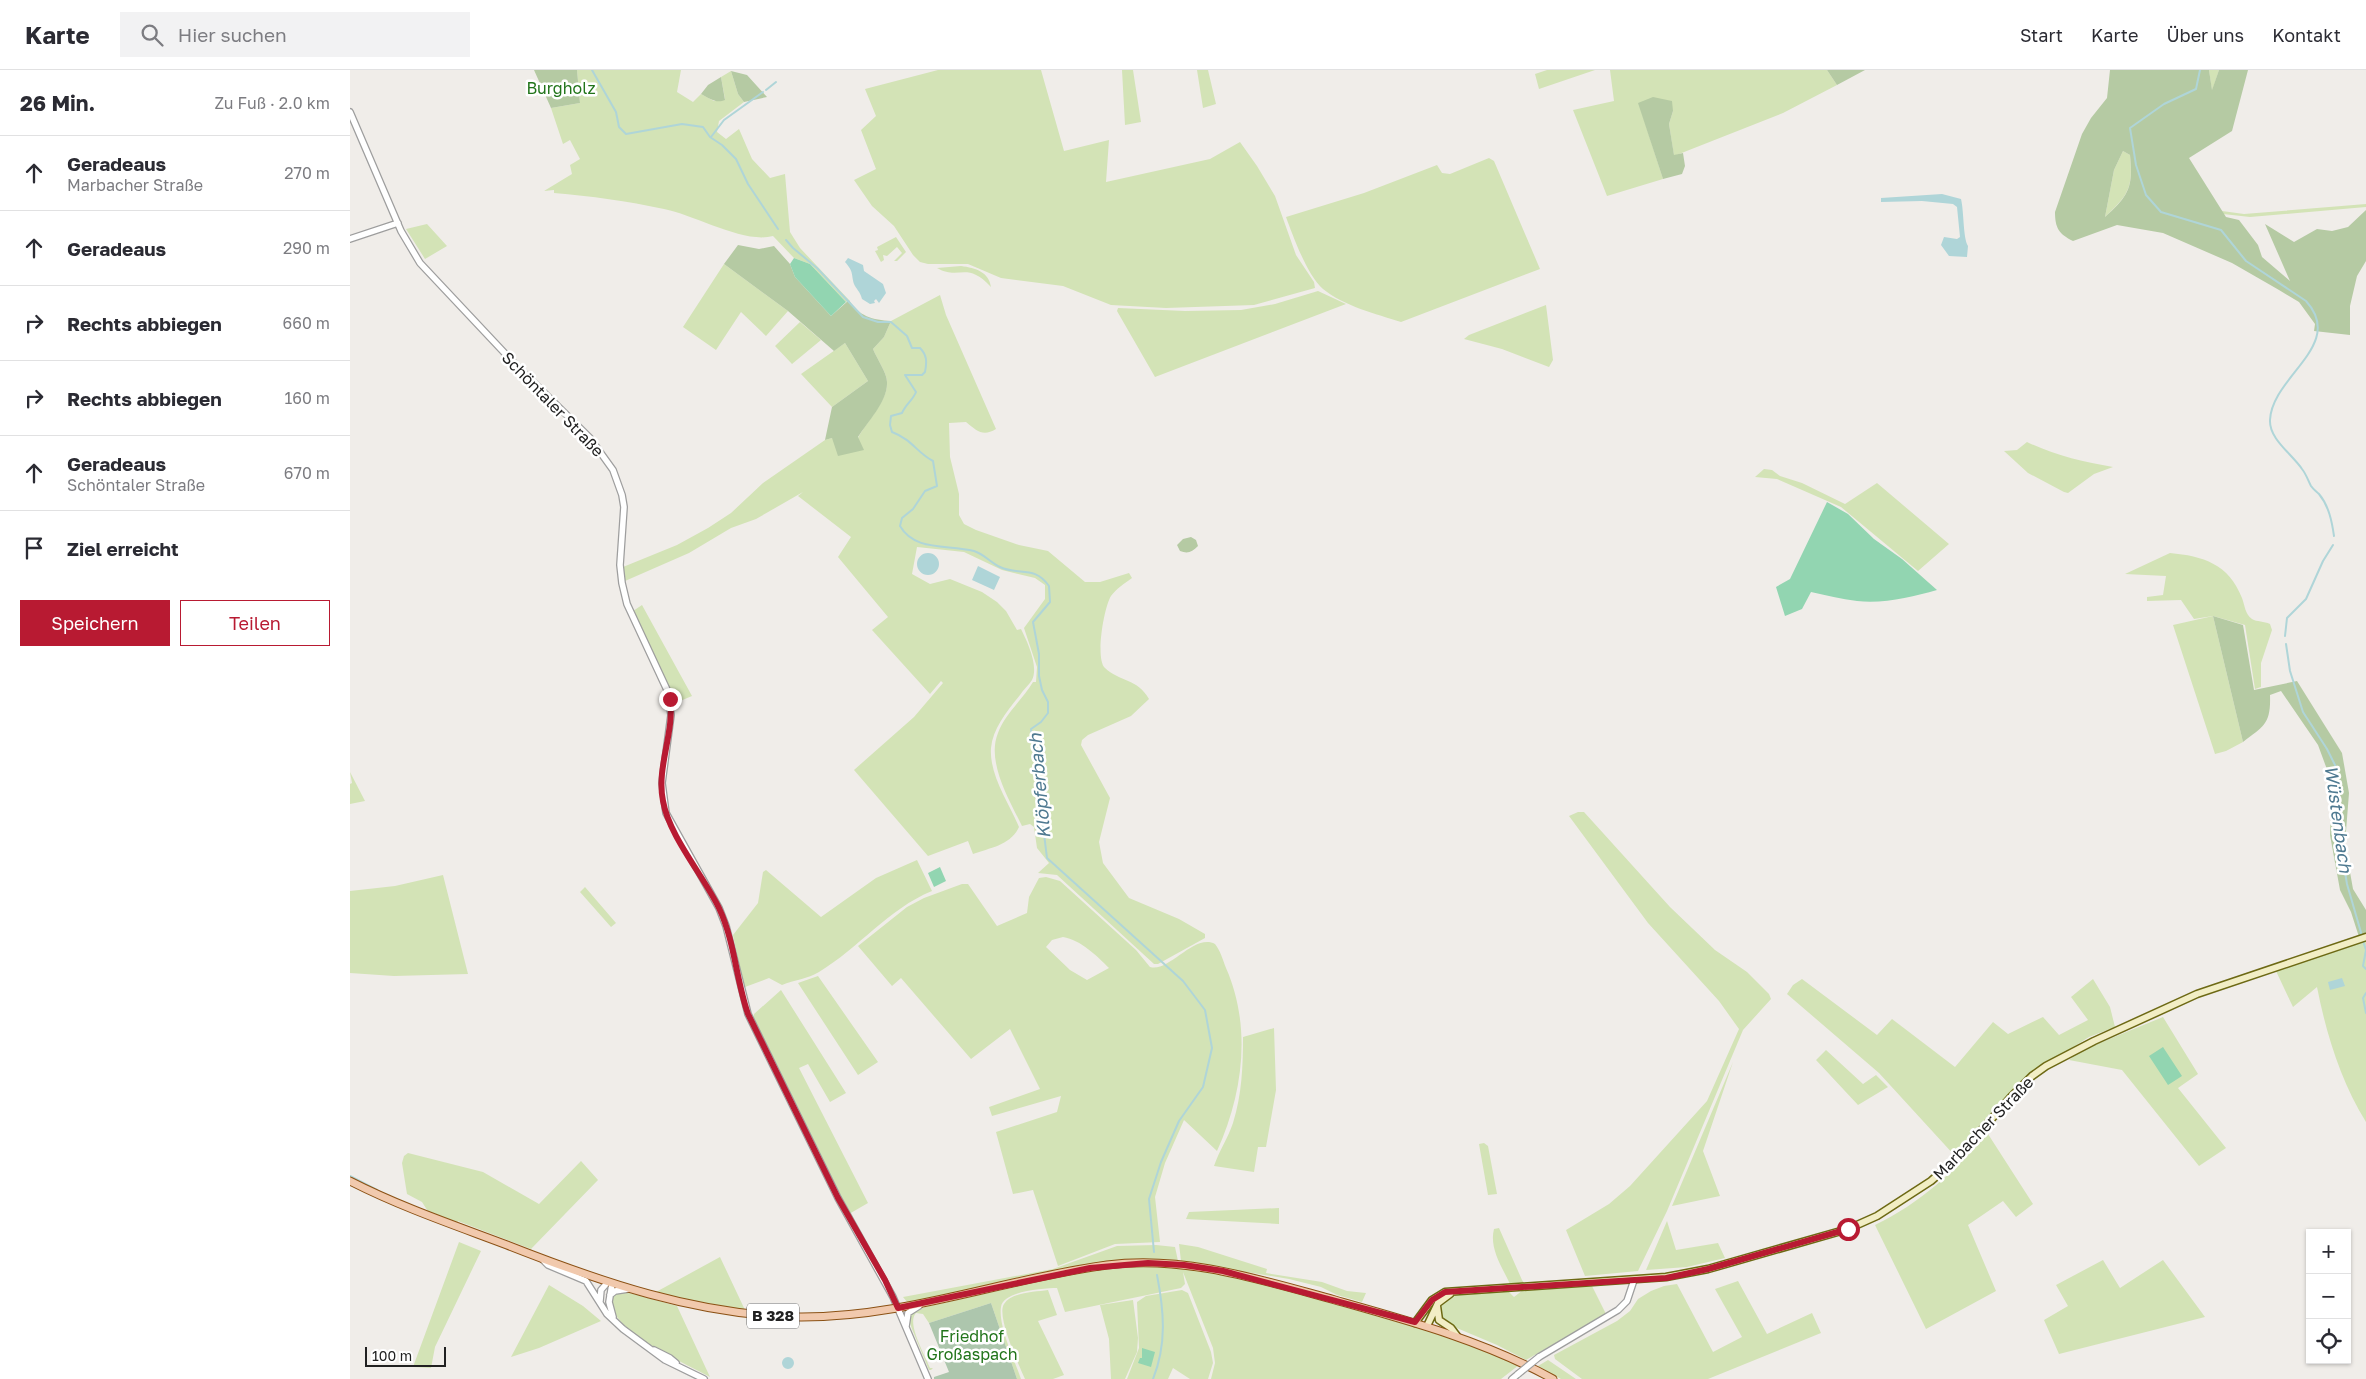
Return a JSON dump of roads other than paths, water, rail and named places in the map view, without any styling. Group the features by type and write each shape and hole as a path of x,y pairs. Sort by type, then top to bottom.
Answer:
{"main road":[{"name":"Marbacher Straße","path":"1457,1292 1666,1278 1716,1267 1831,1234 1878,1216 1931,1181 1955,1160 2010,1097 2032,1076 2046,1066 2094,1041 2197,994 2364,938"},
{"name":"B 328","path":"350,1181 405,1208 542,1260 609,1283 704,1308 761,1315 819,1317 923,1304 1090,1268 1128,1263 1167,1263 1223,1271 1415,1322 1508,1356 1553,1379"},
{"path":"1415,1322 1437,1296 1445,1292 1457,1292"},
{"path":"1427,1326 1438,1303 1444,1297 1457,1292"},
{"path":"1438,1303 1437,1312 1440,1320 1452,1328 1457,1336"}],"street":[{"name":"Schöntaler Straße","path":"350,112 398,222 420,262 501,350 590,438 613,470 622,495 624,507 620,565 627,604 668,692 671,704 662,783 664,807 669,820 719,908 731,941 740,987 748,1014 838,1198 885,1280 898,1308"},
{"path":"350,239 398,222"},
{"path":"542,1260 548,1265 583,1279 600,1301 607,1314 615,1321 665,1360 704,1379"},
{"path":"1512,1379 1539,1357 1618,1310 1627,1301 1634,1280"},
{"path":"600,1301 601,1290 609,1283"},
{"path":"609,1283 610,1309 615,1321"},
{"path":"610,1295 615,1291 630,1289"},
{"path":"907,1328 908,1313 923,1304"},
{"path":"898,1308 928,1379"}],"water":[{"path":"1942,194 1961,199 1965,237 1968,246 1967,257 1949,256 1941,245 1944,237 1957,239 1960,237 1957,207 1953,204 1922,201 1881,202 1881,198"},
{"path":"848,258 863,265 864,271 883,284 886,293 879,303 876,299 875,303 870,304 862,299 854,284 851,271 845,262"},
{"path":"928,553 938,560 939,564 932,574 928,575 918,568 917,564 924,554"},
{"path":"978,566 1000,577 994,590 972,580"},
{"path":"2342,978 2345,986 2330,990 2328,982"},
{"path":"786,1357 790,1357 794,1363 790,1369 786,1369 782,1365 782,1361"}],"waterway":[{"name":"Klöpferbach","path":"592,70 616,112 619,127 626,134 682,124 703,127 710,137 722,145 736,159 748,184 778,229"},
{"name":"Wüstenbach","path":"2200,70 2196,89 2164,104 2130,128 2136,165 2146,195 2161,212 2221,230 2246,261 2306,301 2316,317 2318,332 2313,346 2282,389 2274,404 2270,420 2273,434 2298,463 2311,486 2319,494 2328,509 2334,536"},
{"path":"766,90 776,82"},
{"path":"711,137 724,120 763,92"},
{"name":"Klöpferbach","path":"786,240 817,268 863,317 878,322 891,322 907,336 912,348 920,348 924,353 926,362 925,372 922,375 905,375 916,392 915,395 902,413 891,416 890,425 892,432 910,442 922,454 933,461 937,486 925,491 913,509 902,518 900,526 914,540 933,546 974,551 1007,570 1038,575 1049,586 1050,602 1033,622 1039,654 1039,676 1042,690 1048,702 1048,713 1041,722 1031,729 1047,858 1183,981 1205,1010 1212,1048 1203,1087 1179,1121 1161,1162 1149,1199 1154,1252"},
{"name":"Wüstenbach","path":"2285,636 2287,618 2306,599 2323,561 2333,545"},
{"name":"Wüstenbach","path":"2286,644 2290,671 2303,712 2335,765 2338,786 2340,842 2347,884 2362,936"},
{"name":"Wüstenbach","path":"2363,941 2366,950 2363,966 2366,969"},
{"name":"Wüstenbach","path":"2366,993 2363,998 2366,1013"},
{"path":"350,1176 377,1190"},
{"name":"Klöpferbach","path":"1153,1379 1161,1353 1163,1327 1157,1275"}],"park label":[{"name":"Burgholz","path":"561,88"},
{"name":"Friedhof Großaspach","path":"972,1345"}]}
